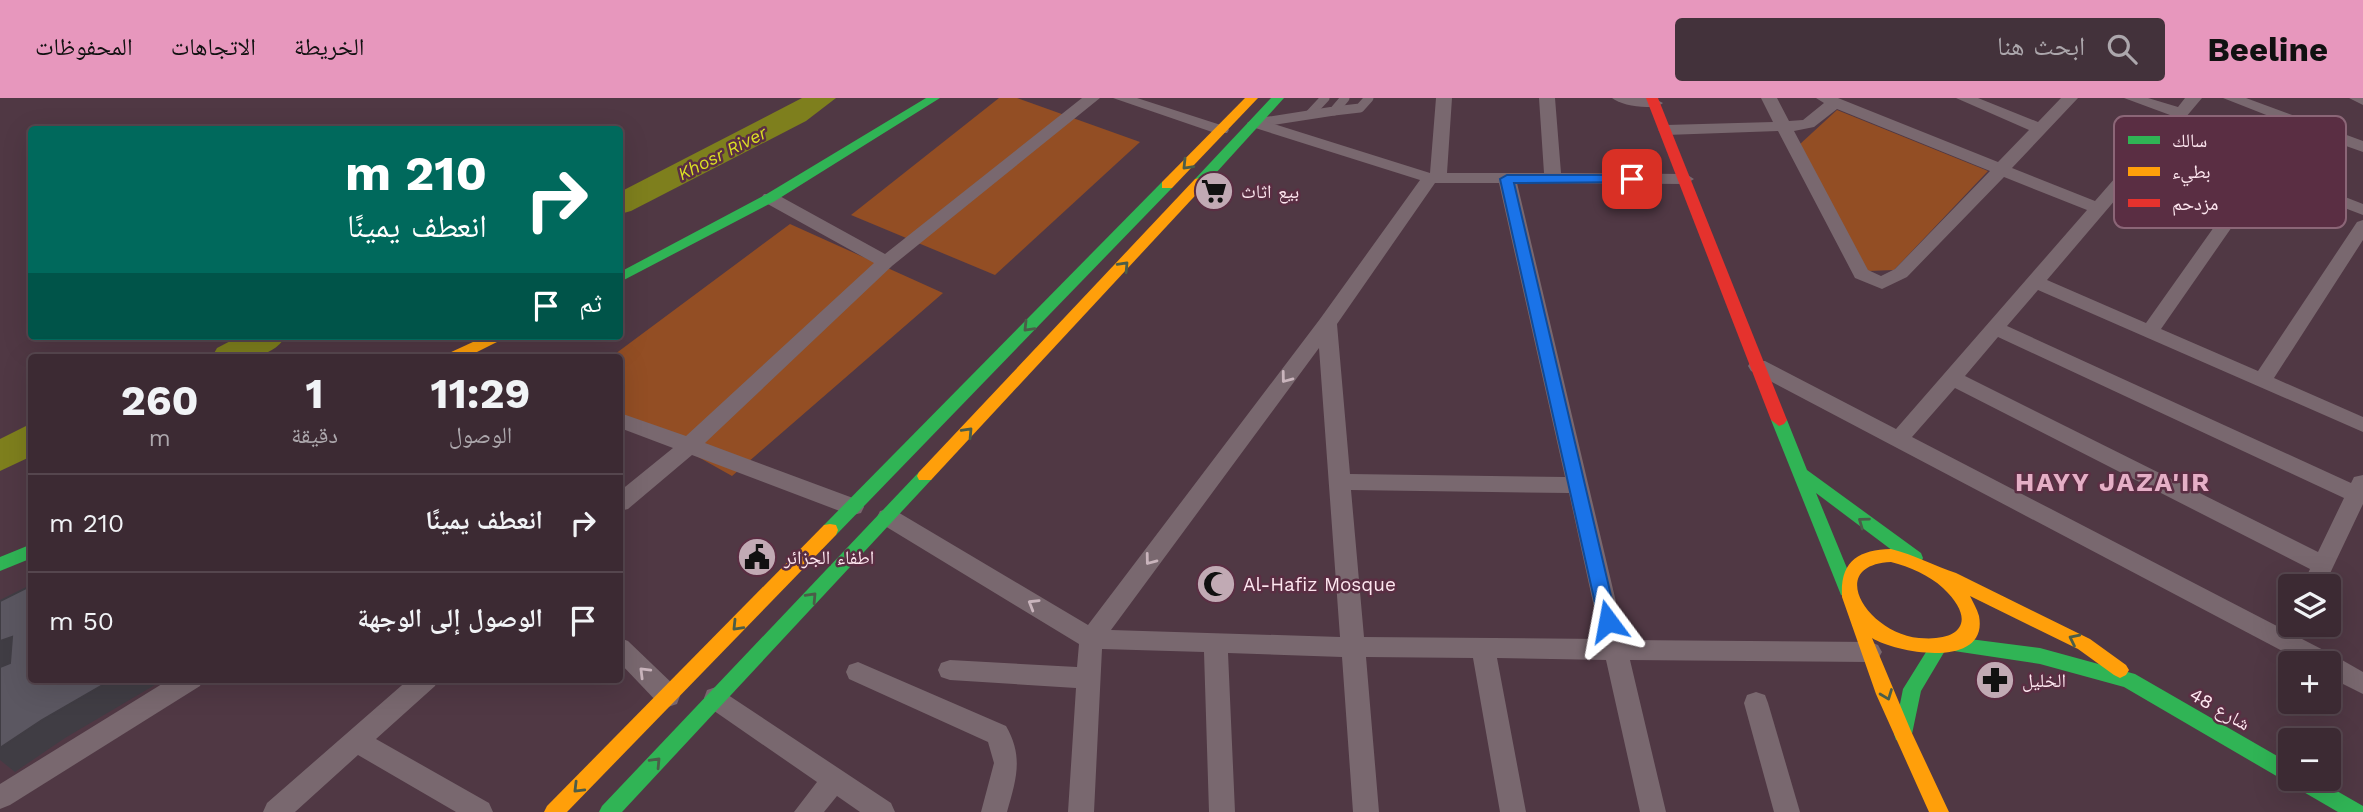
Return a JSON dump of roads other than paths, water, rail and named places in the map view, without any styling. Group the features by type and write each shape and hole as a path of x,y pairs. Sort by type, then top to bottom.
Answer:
{"main road":[{"path":"623,276 770,198 934,98"},
{"path":"554,812 1252,98"},
{"path":"609,812 1278,98"},
{"path":"1653,100 1802,473 1903,737 1939,812"},
{"path":"460,354 490,340"},
{"path":"1802,473 1857,517 1919,561 2084,644 2107,658 2129,680"},
{"path":"0,564 28,552"},
{"path":"1847,590 1849,574 1859,562 1886,555 1919,561"},
{"path":"1854,608 1869,625 1889,639 1913,648 1937,649 1954,644 1966,634 1970,621 1968,605 1945,575"},
{"path":"1954,644 2069,662 2129,680"},
{"path":"1903,737 1908,697 1920,671 1937,649"},
{"name":"شارع 48","path":"2129,680 2278,766"},
{"path":"2320,791 2356,812"}],"street":[{"path":"623,501 689,446 886,261 1092,98"},
{"path":"1121,98 1221,130"},
{"path":"1081,812 1091,639 1434,178 1444,98"},
{"path":"1547,98 1553,179"},
{"path":"1620,98 1653,100"},
{"path":"1769,98 1781,127 1861,274 1882,283 1900,273 2070,98"},
{"path":"1964,98 2040,129"},
{"path":"2132,98 2180,113"},
{"path":"2178,116 2194,98"},
{"path":"2231,98 2280,116"},
{"path":"2357,98 2363,100"},
{"path":"1666,130 1808,124 1829,100 2099,209"},
{"path":"1255,123 1434,178 1686,179"},
{"path":"2346,140 2363,147"},
{"path":"1507,179 1653,812"},
{"path":"1898,440 2114,192"},
{"path":"770,198 886,261"},
{"path":"2346,203 2363,210"},
{"path":"2263,380 2363,226"},
{"path":"2149,333 2222,228"},
{"path":"2035,282 2363,425"},
{"path":"1327,324 1366,812"},
{"path":"1995,328 2360,488 2318,574"},
{"path":"1758,366 1898,440 2278,626"},
{"path":"1952,378 2322,565"},
{"path":"623,421 853,507"},
{"path":"1340,482 1576,485"},
{"path":"888,517 1091,639 1353,647 1870,652"},
{"path":"2298,637 2313,651"},
{"path":"1216,643 1222,812"},
{"path":"1483,647 1513,812"},
{"path":"623,651 668,696"},
{"path":"950,670 1089,678"},
{"path":"2341,671 2363,684"},
{"path":"858,672 997,734 1009,758 994,812"},
{"path":"7,812 0,796 184,683"},
{"path":"276,812 422,683"},
{"path":"716,698 882,812"},
{"path":"1756,703 1787,812"},
{"path":"357,741 481,812"},
{"path":"807,812 835,780"}],"lane":[{"path":"1310,114 1325,98"},
{"path":"1334,111 1345,98"},
{"path":"1255,123 1360,108 1368,98"}],"waterway":[{"name":"Khosr River","path":"623,202 796,115 822,98"},
{"name":"Khosr River","path":"235,354 261,340"},
{"name":"Khosr River","path":"0,457 28,440"}],"place":[{"name":"بيع اثاث","path":"1214,191"},
{"name":"اطفاء الجزائر","path":"757,557"},
{"name":"Al-Hafiz Mosque","path":"1216,584"},
{"name":"الخليل","path":"1995,680"}],"district":[{"name":"HAYY JAZA'IR","path":"2113,482"}]}
